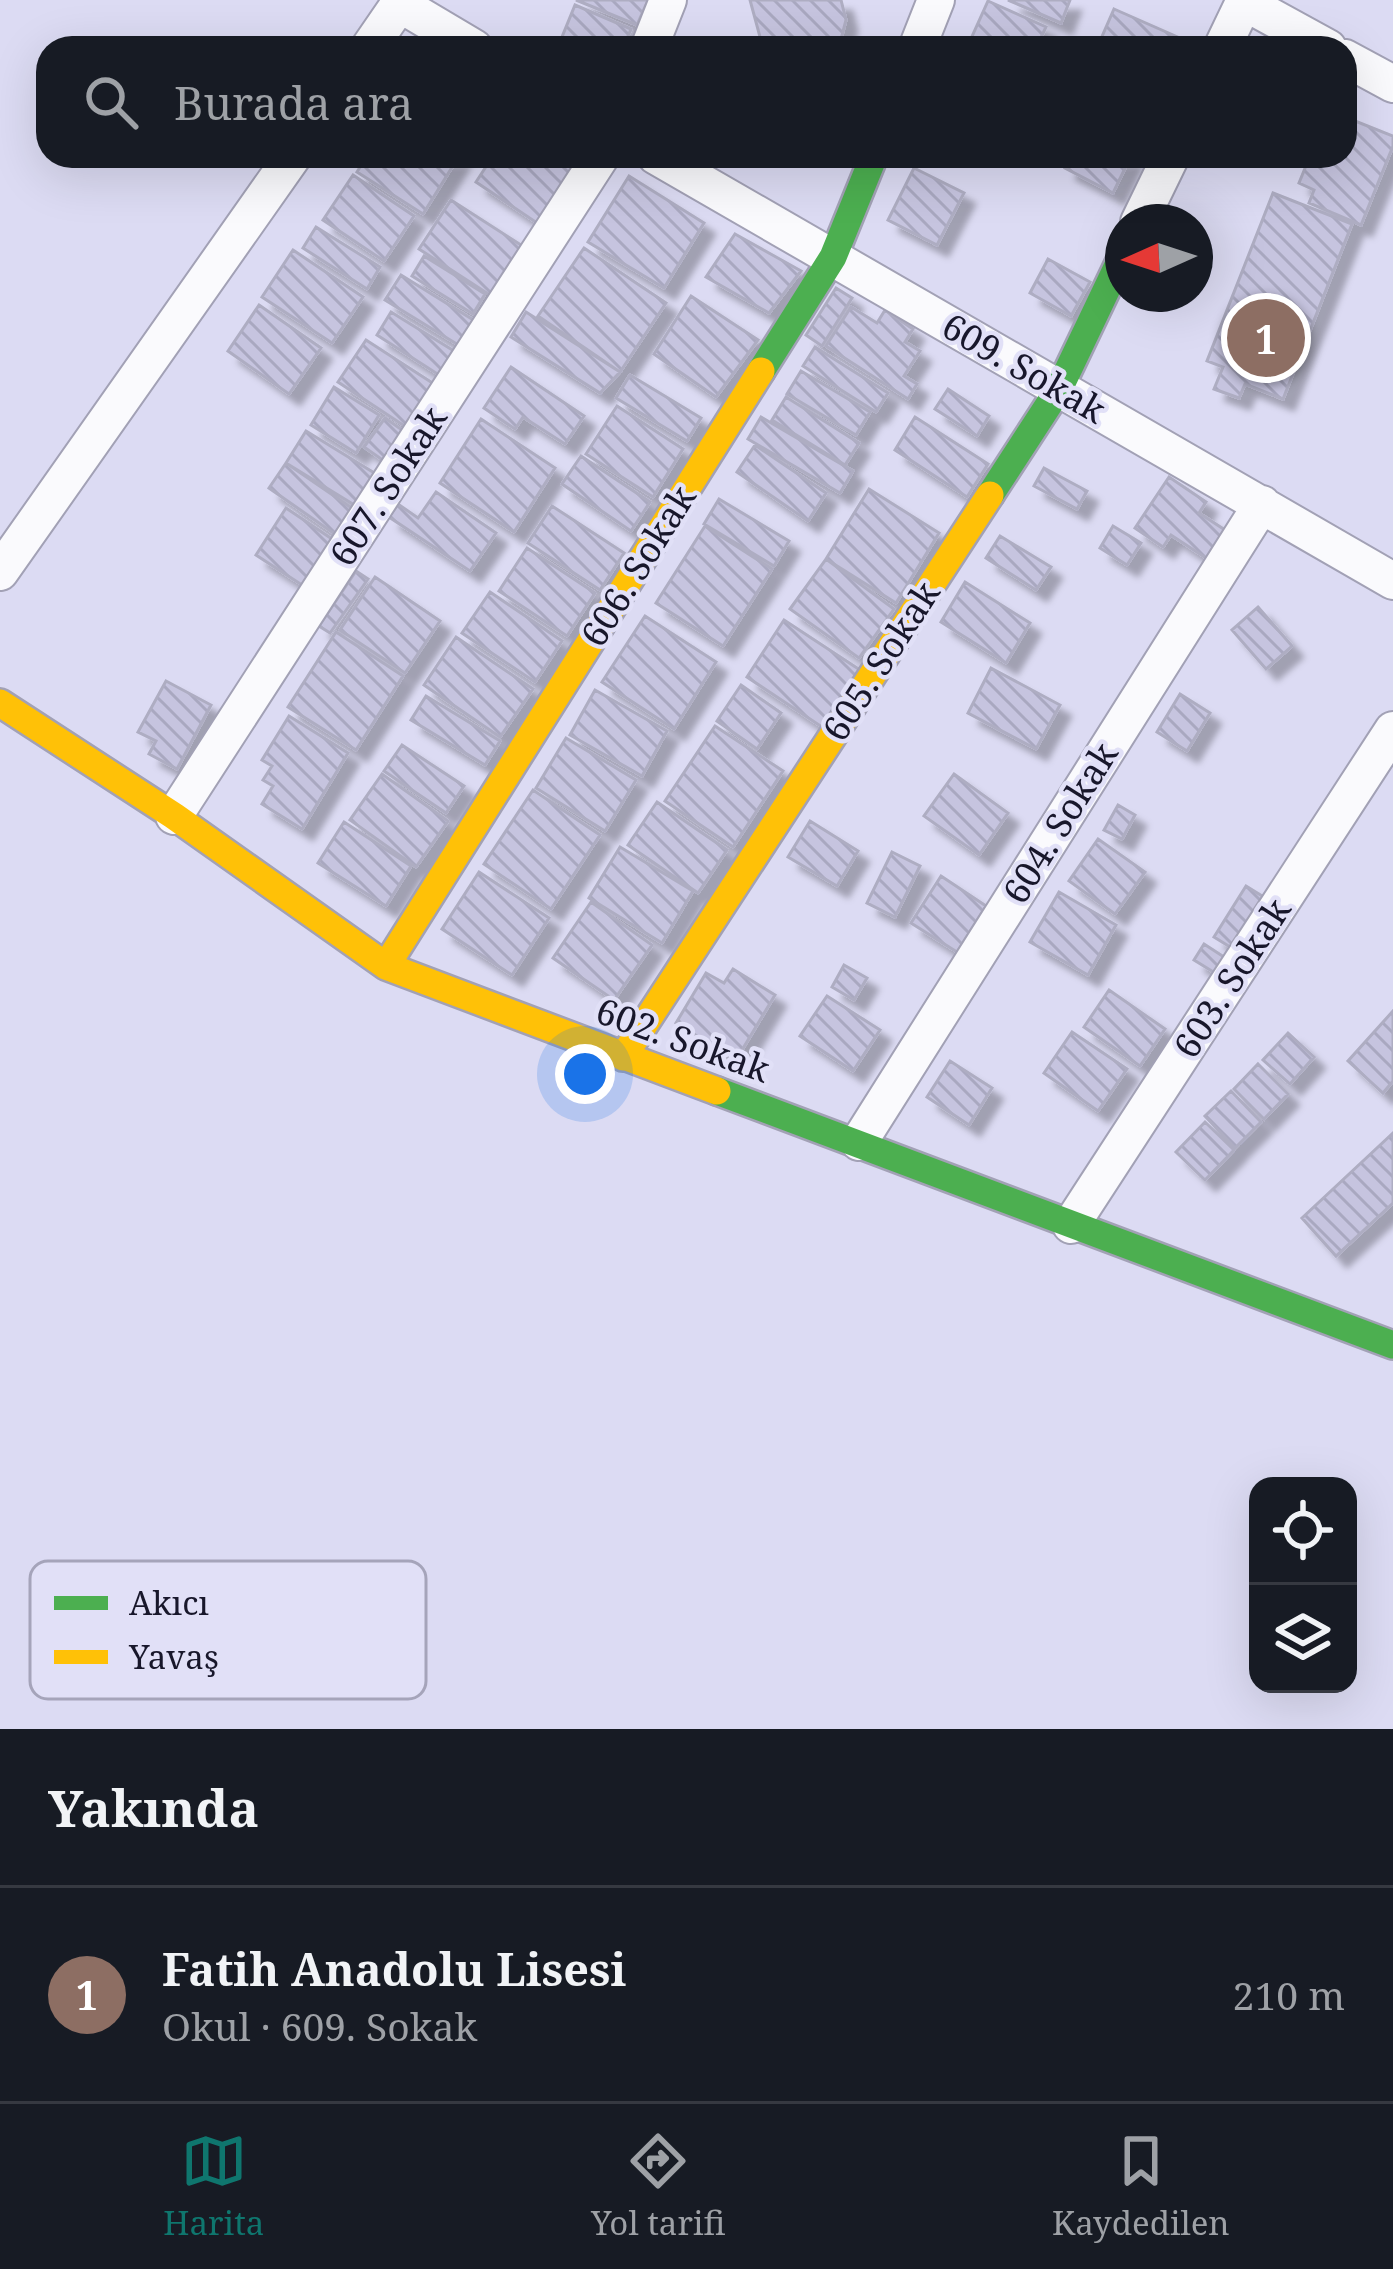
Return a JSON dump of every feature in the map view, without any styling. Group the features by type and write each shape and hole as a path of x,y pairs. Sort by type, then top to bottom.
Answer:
{"street":[{"path":"654,36 668,0"},
{"path":"922,36 936,0"},
{"path":"1228,36 1245,1 1307,36"},
{"path":"377,36 401,2 455,36"},
{"path":"1357,64 1393,84"},
{"path":"0,572 285,168"},
{"name":"607. Sokak","path":"174,816 593,168"},
{"name":"609. Sokak","path":"677,168 1393,581"},
{"name":"606. Sokak","path":"386,966 833,257 869,168"},
{"path":"1148,204 1165,168"},
{"name":"605. Sokak","path":"622,1057 1059,389 1105,293"},
{"name":"604. Sokak","path":"859,1142 1262,504"},
{"name":"602. Sokak","path":"0,703 174,816 386,966 1393,1345"},
{"name":"603. Sokak","path":"1071,1226 1393,730"}],"building":[{"path":"576,0 648,0 637,25"},
{"path":"750,0 841,0 846,20 842,36 760,36"},
{"path":"1008,0 1070,0 1061,23"},
{"path":"988,1 1046,27 1042,36 972,36"},
{"path":"575,5 631,29 628,36 562,36"},
{"path":"1114,9 1175,36 1102,36"},
{"path":"1357,122 1393,136 1361,225 1309,203 1314,190 1299,183 1305,168 1357,168"},
{"path":"360,168 452,168 423,214 357,172"},
{"path":"485,168 578,168 540,225 476,182"},
{"path":"914,168 964,193 937,245 888,220"},
{"path":"1065,168 1125,168 1113,193"},
{"path":"353,175 414,216 384,261 323,220"},
{"path":"629,176 704,223 664,288 588,242"},
{"path":"1273,193 1352,224 1283,399 1245,384 1239,398 1214,389 1223,367 1207,361"},
{"path":"451,200 524,247 493,297 419,249"},
{"path":"316,227 380,267 367,289 303,248"},
{"path":"735,234 801,271 769,313 706,277"},
{"path":"584,248 666,303 620,372 538,316"},
{"path":"293,250 363,297 332,343 262,297"},
{"path":"424,256 485,294 473,314 412,276"},
{"path":"1048,259 1090,282 1071,316 1030,293"},
{"path":"401,275 475,321 460,346 385,300"},
{"path":"836,288 852,298 822,346 806,335"},
{"path":"691,296 758,340 716,397 654,354"},
{"path":"259,305 321,348 289,394 228,351"},
{"path":"851,307 877,323 885,310 913,329 905,342 920,351 904,376 917,384 908,399 826,346"},
{"path":"391,312 454,351 439,375 377,335"},
{"path":"526,312 620,372 600,393 511,337"},
{"path":"366,340 434,384 406,427 338,382"},
{"path":"815,347 888,393 876,412 803,366"},
{"path":"511,367 584,416 565,444 523,417 515,429 484,408"},
{"path":"801,371 870,412 856,435 787,394"},
{"path":"630,375 701,418 687,441 616,398"},
{"path":"334,387 379,415 356,453 311,425"},
{"path":"948,389 989,416 977,436 935,409"},
{"path":"786,397 859,443 845,465 772,420"},
{"path":"617,406 683,449 653,497 586,454"},
{"path":"761,417 853,471 840,493 748,439"},
{"path":"915,417 988,464 967,497 895,450"},
{"path":"385,418 405,432 384,461 364,447"},
{"path":"481,419 555,468 514,532 440,483"},
{"path":"306,431 376,474 356,506 286,463"},
{"path":"755,445 826,493 808,521 737,472"},
{"path":"581,456 650,502 631,531 562,484"},
{"path":"286,463 356,511 339,537 269,488"},
{"path":"1044,468 1087,491 1077,509 1034,486"},
{"path":"1169,477 1206,502 1199,513 1225,530 1206,558 1171,535 1163,547 1135,528"},
{"path":"869,489 939,533 896,603 826,559"},
{"path":"436,492 496,533 470,571 389,517 398,504 418,518"},
{"path":"719,499 789,541 774,566 704,524"},
{"path":"552,506 624,553 600,590 528,543"},
{"path":"286,508 332,539 302,585 256,555"},
{"path":"705,526 772,569 723,646 656,603"},
{"path":"1113,526 1141,543 1127,565 1100,548"},
{"path":"1000,536 1051,567 1036,590 986,558"},
{"path":"527,548 595,593 567,636 499,591"},
{"path":"826,559 894,609 859,658 790,609"},
{"path":"356,571 368,579 330,633 319,626"},
{"path":"375,577 440,621 405,673 340,630"},
{"path":"965,582 1030,623 1006,663 941,622"},
{"path":"490,592 562,641 535,682 462,633"},
{"path":"1258,607 1292,646 1266,669 1232,630"},
{"path":"645,616 716,662 674,729 602,682"},
{"path":"784,620 860,670 822,727 747,677"},
{"path":"336,632 403,676 356,750 288,707"},
{"path":"456,637 533,689 500,737 424,685"},
{"path":"991,668 1060,705 1036,749 968,713"},
{"path":"166,681 211,705 177,769 149,754 156,741 138,732"},
{"path":"741,685 781,713 757,749 717,721"},
{"path":"595,690 667,731 642,776 570,735"},
{"path":"1180,694 1210,713 1187,751 1157,732"},
{"path":"426,696 500,741 485,765 411,720"},
{"path":"289,716 348,753 302,829 262,804 273,786 263,780 272,766 262,760"},
{"path":"715,726 783,771 733,847 665,801"},
{"path":"566,738 636,780 605,831 536,788"},
{"path":"402,745 464,786 446,813 384,771"},
{"path":"382,774 448,821 416,867 350,820"},
{"path":"954,774 1008,813 979,855 924,816"},
{"path":"533,790 600,835 551,909 484,864"},
{"path":"657,802 727,850 698,893 628,845"},
{"path":"1118,805 1135,815 1122,839 1104,830"},
{"path":"810,821 858,851 837,886 788,857"},
{"path":"344,822 411,866 386,906 318,863"},
{"path":"1098,839 1145,872 1115,914 1069,881"},
{"path":"620,847 693,891 662,943 589,898"},
{"path":"892,852 920,866 895,917 867,903"},
{"path":"479,872 549,918 512,975 442,929"},
{"path":"941,876 986,906 957,952 911,923"},
{"path":"1246,886 1267,899 1235,950 1214,937"},
{"path":"1059,892 1116,925 1088,975 1030,942"},
{"path":"591,902 652,945 614,1000 553,958"},
{"path":"1204,944 1224,957 1215,973 1194,960"},
{"path":"844,965 867,978 854,1000 832,987"},
{"path":"733,969 775,995 736,1060 676,1023 706,973 724,983"},
{"path":"1109,990 1165,1029 1140,1066 1084,1027"},
{"path":"827,996 880,1030 853,1071 800,1036"},
{"path":"1393,1011 1393,1081 1383,1093 1348,1061"},
{"path":"1072,1032 1127,1069 1098,1111 1044,1073"},
{"path":"1288,1033 1314,1057 1290,1084 1263,1060"},
{"path":"950,1061 992,1088 969,1125 927,1097"},
{"path":"1258,1064 1288,1094 1264,1119 1234,1089"},
{"path":"1231,1091 1261,1122 1235,1148 1205,1116"},
{"path":"1205,1122 1234,1150 1205,1180 1176,1152"},
{"path":"1393,1133 1393,1203 1336,1256 1302,1218"}],"traffic: fast":[{"path":"761,371 833,257 869,168"},
{"path":"990,495 1059,389 1105,293"},
{"path":"717,1091 1393,1345"}],"traffic: slow":[{"path":"386,966 761,371"},
{"path":"623,1057 990,495"},
{"path":"0,703 174,816 386,966 717,1091"}],"place":[{"name":"Fatih Anadolu Lisesi","path":"1266,338"}]}
